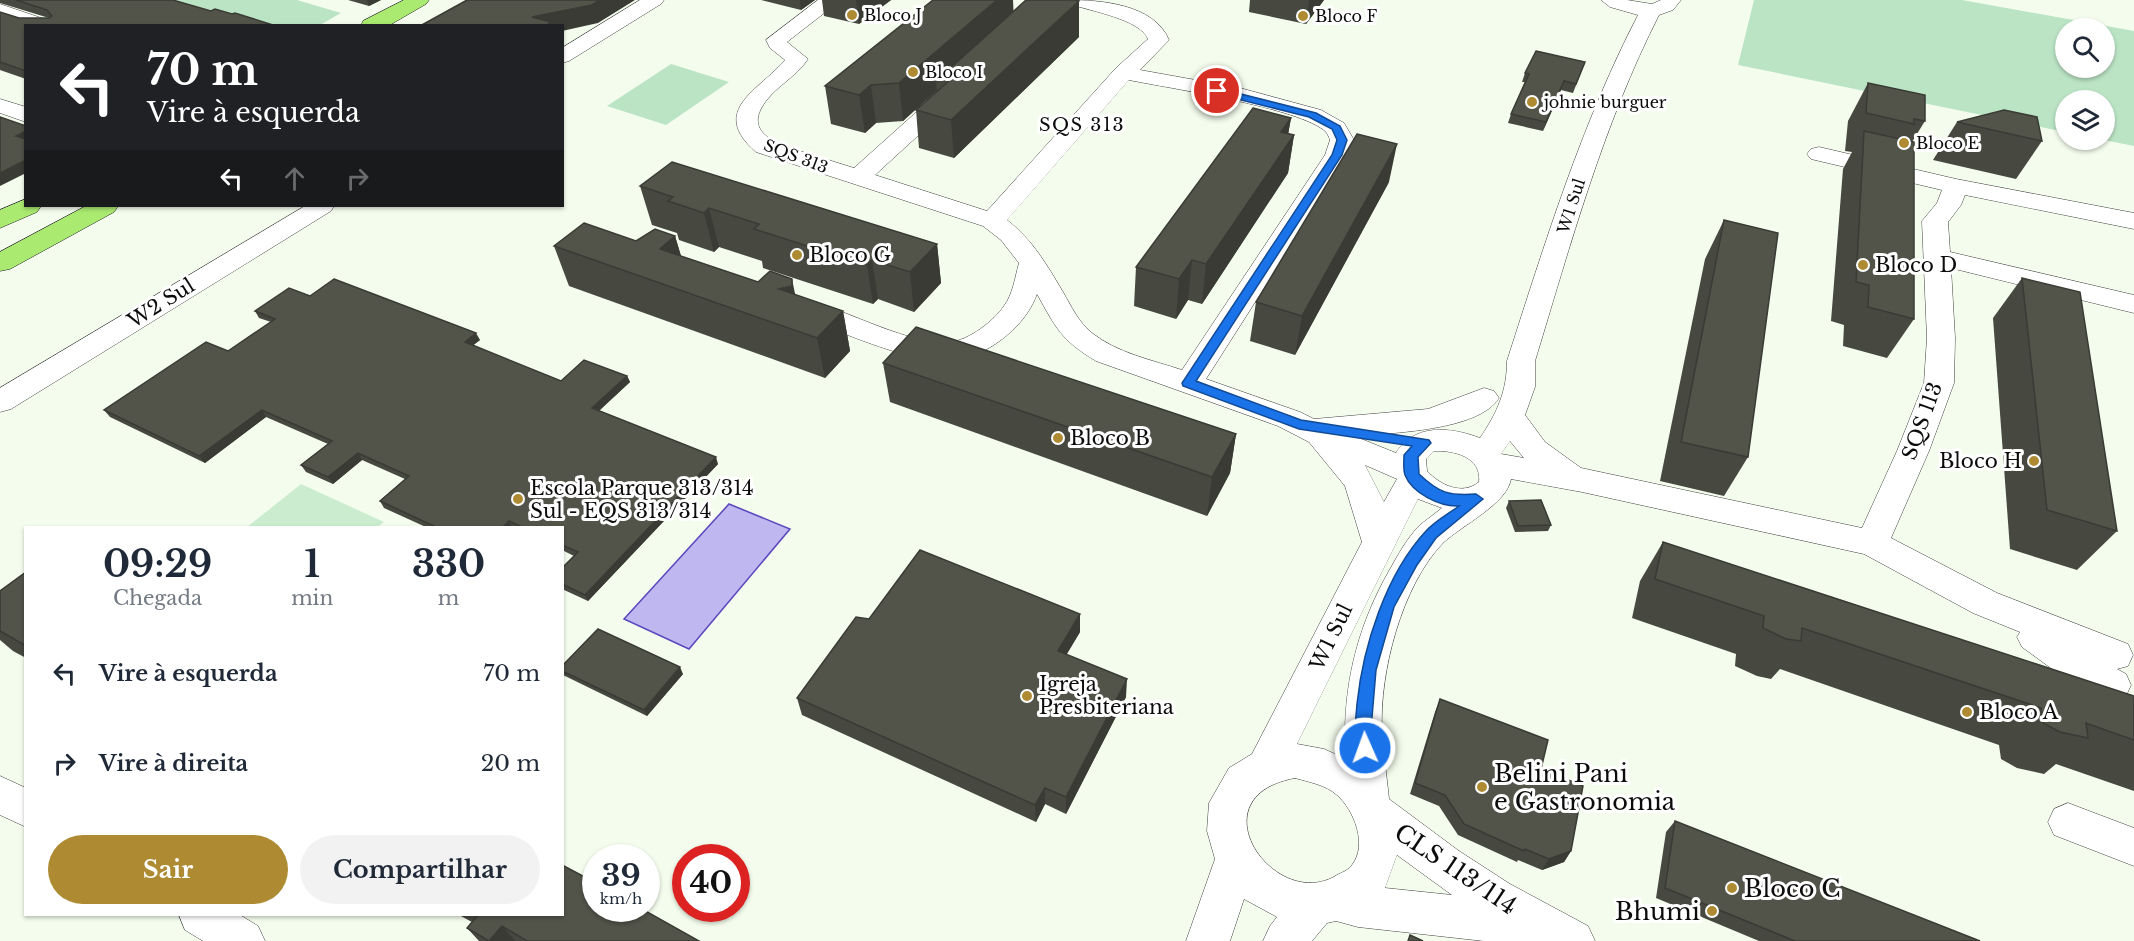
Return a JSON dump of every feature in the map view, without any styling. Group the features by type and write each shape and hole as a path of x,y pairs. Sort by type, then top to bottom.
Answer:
{"main road":[{"path":"375,24 419,0"},
{"path":"0,220 26,207"},
{"path":"0,263 103,207"}],"street":[{"path":"564,56 654,0"},
{"name":"SQS 313","path":"831,0 777,39 777,44 795,55 796,62 764,88 752,103 746,118 746,127 764,147 992,221 1010,235 1032,262 1063,317 1082,340 1106,354 1311,428 1412,475"},
{"path":"992,221 1124,74 1159,40 1159,33 1143,21 1077,0"},
{"path":"1628,52 1614,2 1651,10 1670,4 1671,0"},
{"path":"0,10 40,24"},
{"name":"W1 Sul","path":"1372,809 1363,729 1368,670 1387,606 1412,561 1431,534 1486,477 1521,390 1523,378 1521,361 1579,181 1628,52 1651,10"},
{"path":"1124,74 1240,95 1313,115 1336,128 1342,140 1337,155 1188,383"},
{"path":"858,178 964,82"},
{"path":"0,106 24,114"},
{"path":"1819,154 1956,186 2134,221"},
{"name":"SQS 113","path":"1872,543 1913,450 1939,383 1938,257 1935,221 1949,205 1956,186"},
{"name":"W2 Sul","path":"0,402 320,207"},
{"path":"1938,257 2134,304"},
{"path":"784,300 921,348 950,352 983,338 1013,313 1022,296 1032,262"},
{"path":"1521,361 1505,372 1484,398 1437,441 1411,455 1412,475 1429,492 1453,501 1486,477 1590,482 1872,543 1985,603 2072,663 2127,666"},
{"path":"1311,428 1428,420 1456,412 1484,398"},
{"path":"1511,417 1525,442 1538,454 1590,482"},
{"path":"1311,428 1339,454 1369,499 1378,541"},
{"name":"SQS 313","path":"1311,428 1437,441"},
{"path":"1437,441 1468,444 1486,477"},
{"name":"W1 Sul","path":"1266,766 1412,475"},
{"path":"1285,941 1325,902 1367,880 1380,847 1372,809 1351,782 1324,767 1295,761 1266,766 1244,781 1229,803 1227,831 1236,860 1256,883 1284,898 1325,902"},
{"path":"0,794 24,808"},
{"name":"CLS 113/114","path":"1372,809 1424,852 1556,934"},
{"path":"2068,822 2134,847"},
{"path":"1208,941 1236,860"},
{"name":"CLS 113/114","path":"1325,902 1556,934"},
{"path":"202,916 243,941"}],"green space":[{"path":"176,0 297,0 341,13 322,24 258,24"},
{"path":"1754,0 1962,0 2062,18 2055,18 2055,78 2115,78 2115,28 2134,31 2134,146 2115,142 2115,90 2055,90 2055,130 1738,65"},
{"path":"671,64 729,82 666,125 607,106"},
{"path":"301,484 384,522 379,526 248,526"}],"shaded area":[{"path":"729,504 790,529 689,649 624,619"}],"building":[{"path":"16,0 173,0 211,11 215,9 235,13 270,24 24,24 24,70 0,62 0,12 19,18 49,18 52,16 47,10"},
{"path":"467,0 600,0 592,5 532,17 551,22 548,24 424,24"},
{"path":"933,0 997,0 899,83 871,85 859,95 825,86"},
{"path":"1026,0 1079,1 951,120 916,110 950,80 936,81"},
{"path":"1536,51 1585,62 1576,84 1564,81 1546,122 1511,114 1529,74 1525,73"},
{"path":"1868,83 1925,95 1925,121 1914,119 1914,124 1866,113"},
{"path":"1253,108 1291,118 1281,132 1294,135 1206,264 1192,260 1179,279 1136,267"},
{"path":"2004,110 2037,117 2042,141 1957,122"},
{"path":"0,117 24,125 24,132 16,136 24,138 24,161 0,173"},
{"path":"1864,131 1914,142 1914,319 1868,307 1869,285 1856,282"},
{"path":"1357,134 1397,144 1302,316 1256,302"},
{"path":"672,162 937,244 910,272 872,260 867,265 754,229 759,224 709,208 704,213 668,201 673,197 640,186"},
{"path":"1724,220 1778,233 1748,457 1681,442"},
{"path":"584,223 636,241 655,229 675,236 660,249 758,282 770,271 792,279 792,286 779,289 843,311 817,338 554,246"},
{"path":"2022,278 2080,292 2117,531 2047,510"},
{"path":"334,279 476,333 465,342 561,381 584,360 627,376 592,408 716,457 585,595 564,585 564,566 578,552 564,546 564,526 520,526 509,521 504,526 434,526 380,501 409,476 358,453 328,477 301,465 332,441 262,410 199,456 104,410 206,342 228,351 275,319 255,311 289,288 310,296"},
{"path":"916,327 1236,434 1212,477 883,363"},
{"path":"1541,500 1551,525 1518,526 1509,501"},
{"path":"1663,542 2134,696 2134,740 2086,723 2088,738 2060,732 2043,723 2041,708 1802,628 1801,641 1786,639 1763,628 1764,616 1655,579"},
{"name":"Igreja Presbiteriana","path":"920,550 1080,614 1058,651 1127,679 1066,797 1045,788 1035,805 797,698 856,617 869,619"},
{"path":"24,573 24,645 0,631 0,591"},
{"path":"598,629 680,667 644,710 564,672 564,664"},
{"name":"Belini Pani e Gastronomia","path":"1440,699 1548,740 1541,769 1583,786 1571,851 1549,859 1525,849 1524,851 1464,824 1445,795 1415,783"},
{"name":"Bloco C","path":"1675,821 1980,941 1795,941 1665,888"},
{"path":"564,866 582,876 582,922 660,922 660,919 699,941 527,941 502,926 489,941 467,928 477,916 564,916"},
{"path":"1410,935 1423,941 1408,941"}],"place":[{"name":"Bloco J","path":"852,15"},
{"name":"Bloco F","path":"1303,16"},
{"name":"Bloco I","path":"913,72"},
{"name":"johnie burguer","path":"1532,102"},
{"name":"Bloco E","path":"1904,143"},
{"name":"Bloco G","path":"797,255"},
{"name":"Bloco D","path":"1863,265"},
{"name":"Bloco B","path":"1058,438"},
{"name":"Bloco H","path":"2034,461"},
{"name":"Escola Parque 313/314 Sul - EQS 313/314","path":"518,499"},
{"name":"Igreja Presbiteriana","path":"1027,696"},
{"name":"Bloco A","path":"1967,712"},
{"name":"Belini Pani e Gastronomia","path":"1482,787"},
{"name":"Bloco C","path":"1732,888"},
{"name":"Bhumi","path":"1712,911"}],"district":[{"name":"SQS 313","path":"1082,125"}],"route":[{"path":"1217,91 1313,115 1336,128 1341,133 1342,140 1337,155 1188,383 1299,424 1424,443 1411,455 1413,477 1429,492 1453,501 1476,499 1431,534 1412,561 1387,606 1368,670 1363,729 1365,748"}]}
